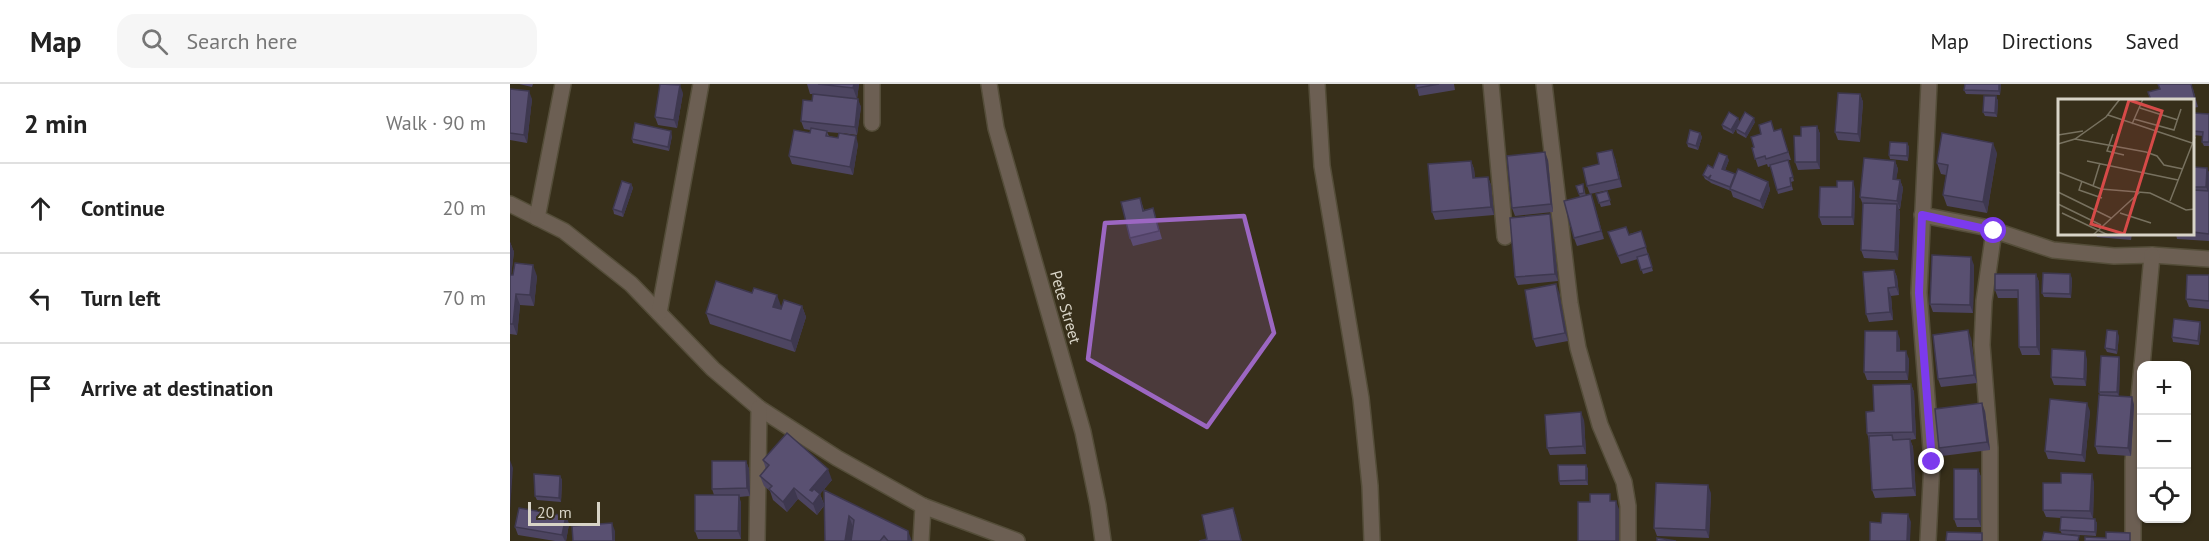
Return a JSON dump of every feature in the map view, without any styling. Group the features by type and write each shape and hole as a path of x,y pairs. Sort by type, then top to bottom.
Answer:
{"street":[{"path":"537,218 563,84"},
{"path":"659,313 701,84"},
{"path":"872,84 872,123"},
{"name":"Pete Street","path":"988,84 996,128 1083,432 1103,541"},
{"path":"1317,84 1322,166 1361,398 1370,486 1372,541"},
{"path":"1491,84 1505,237"},
{"path":"1544,84 1570,303 1578,348 1600,425 1624,482 1628,506 1628,541"},
{"path":"1929,84 1919,293 1932,462 1929,541"},
{"path":"510,204 564,231 631,284 713,369 759,408 837,458 923,506 1017,541"},
{"path":"1922,215 1994,231 2054,250 2114,256 2152,255 2209,259"},
{"path":"1990,541 1990,448 1982,345 1984,301 1994,231"},
{"path":"2142,361 2152,255"},
{"path":"757,541 759,408"},
{"path":"2133,541 2133,461 2137,415"},
{"path":"921,541 923,506"}],"highlighted area":[{"path":"1244,216 1274,333 1207,427 1088,359 1105,223"}],"building":[{"path":"660,84 680,85 674,120 655,117"},
{"path":"818,84 854,84 853,88"},
{"path":"1416,84 1439,84 1416,88"},
{"path":"1965,84 1999,84 1999,91 1964,90"},
{"path":"2158,84 2191,84 2195,99 2151,99 2148,92 2160,89"},
{"path":"510,89 529,91 524,135 510,133"},
{"path":"1838,93 1860,94 1858,134 1835,132"},
{"path":"813,94 858,99 855,127 801,121 803,100 812,101"},
{"path":"1984,96 1996,96 1995,113 1983,112"},
{"path":"1729,112 1738,118 1731,130 1722,125"},
{"path":"1745,112 1754,118 1745,134 1736,129"},
{"path":"2194,113 2209,114 2209,142 2202,142 2203,132 2194,131"},
{"path":"1771,121 1774,131 1781,129 1788,152 1766,159 1765,156 1755,159 1751,137 1761,134 1759,125"},
{"path":"635,123 671,131 668,147 632,139"},
{"path":"1817,126 1817,162 1795,162 1794,136 1801,136 1801,127"},
{"path":"811,128 827,131 826,136 838,138 839,133 856,136 850,167 789,156 794,130 810,133"},
{"path":"1690,130 1700,133 1696,146 1687,143"},
{"path":"1942,133 1993,143 1983,202 1943,195 1948,165 1937,163"},
{"path":"1890,142 1907,143 1907,156 1889,155"},
{"path":"1612,150 1619,179 1587,186 1583,168 1599,164 1597,153"},
{"path":"1545,152 1551,204 1512,208 1507,156"},
{"path":"1719,153 1727,156 1722,169 1735,174 1730,187 1709,179 1711,175 1708,178 1703,175 1708,165 1713,168"},
{"path":"1864,158 1895,161 1893,179 1900,180 1897,201 1860,197"},
{"path":"1788,160 1793,177 1790,178 1791,186 1777,190 1770,165"},
{"path":"1471,161 1473,178 1488,177 1491,207 1432,212 1428,164"},
{"path":"2194,167 2207,168 2206,187 2194,187"},
{"path":"1738,169 1768,182 1760,201 1730,189"},
{"path":"622,181 631,184 622,212 613,209"},
{"path":"1837,181 1853,181 1852,217 1819,217 1820,187 1837,187"},
{"path":"1583,184 1584,193 1579,194 1576,186"},
{"path":"2194,190 2209,191 2209,234 2194,232"},
{"path":"1607,191 1610,200 1599,203 1596,194"},
{"path":"1591,194 1601,231 1574,238 1564,201"},
{"path":"1140,198 1143,211 1153,208 1159,231 1130,238 1121,202"},
{"path":"1863,203 1897,204 1895,252 1861,250"},
{"path":"1550,214 1555,274 1515,277 1510,218"},
{"path":"1626,227 1629,235 1641,231 1646,247 1618,256 1608,232"},
{"path":"1648,254 1652,267 1641,270 1637,257"},
{"path":"1932,255 1971,257 1970,305 1930,304"},
{"path":"515,263 533,265 530,295 516,294 513,324 510,324 510,275 513,275"},
{"path":"1894,270 1896,287 1888,288 1890,312 1866,314 1863,272"},
{"path":"2043,273 2070,274 2070,294 2042,293"},
{"path":"1995,274 2036,274 2037,347 2019,347 2018,290 1995,290"},
{"path":"2187,275 2209,275 2209,301 2186,299"},
{"path":"716,281 752,293 754,288 777,295 773,307 781,309 784,300 802,306 791,341 706,313"},
{"path":"1556,284 1565,333 1533,339 1525,290"},
{"path":"2174,319 2200,322 2198,341 2172,337"},
{"path":"1968,330 1974,375 1938,379 1933,335"},
{"path":"2107,330 2117,331 2116,350 2105,348"},
{"path":"1865,331 1897,331 1897,351 1906,351 1906,372 1864,372"},
{"path":"2052,349 2085,351 2084,379 2051,377"},
{"path":"2101,356 2119,357 2117,392 2099,392"},
{"path":"1911,384 1913,432 1867,433 1866,412 1874,411 1873,385"},
{"path":"2099,395 2132,397 2128,448 2095,446"},
{"path":"2050,399 2087,403 2082,455 2045,451"},
{"path":"1982,403 1987,442 1939,448 1935,409"},
{"path":"1581,412 1583,446 1547,448 1545,415"},
{"path":"787,433 828,469 810,490 814,489 820,494 813,504 794,488 783,502 769,489 772,486 760,476 769,465 763,460"},
{"path":"1892,435 1893,440 1910,439 1913,488 1872,490 1869,436"},
{"path":"712,461 746,461 747,488 712,489"},
{"path":"1558,465 1586,465 1586,480 1559,481"},
{"path":"1954,469 1978,469 1978,519 1954,519"},
{"path":"2061,473 2092,474 2090,511 2043,510 2043,483 2061,483"},
{"path":"534,474 560,476 559,498 535,496"},
{"path":"1656,483 1708,485 1706,530 1654,528"},
{"path":"824,490 908,531 908,541 888,541 884,536 880,541 851,541 854,520 849,516 845,541 825,541"},
{"path":"1590,494 1610,494 1610,501 1616,501 1616,541 1578,541 1578,502 1590,502"},
{"path":"695,495 739,495 738,531 695,531"},
{"path":"519,508 566,516 562,535 515,527"},
{"path":"1233,508 1241,541 1199,541 1207,539 1202,515"},
{"path":"1882,513 1908,514 1907,541 1870,541 1870,522 1881,523"},
{"path":"2061,517 2095,519 2095,532 2060,530"},
{"path":"612,523 613,541 573,541 572,526"},
{"path":"1947,532 1982,533 1982,541 1946,541"},
{"path":"2044,532 2079,536 2078,541 2042,541"},
{"path":"2106,532 2130,533 2130,541 2085,541 2085,537 2106,538"},
{"path":"1657,538 1676,541 1657,541"}],"route":[{"path":"1932,462 1919,293 1922,215 1994,231"}]}
